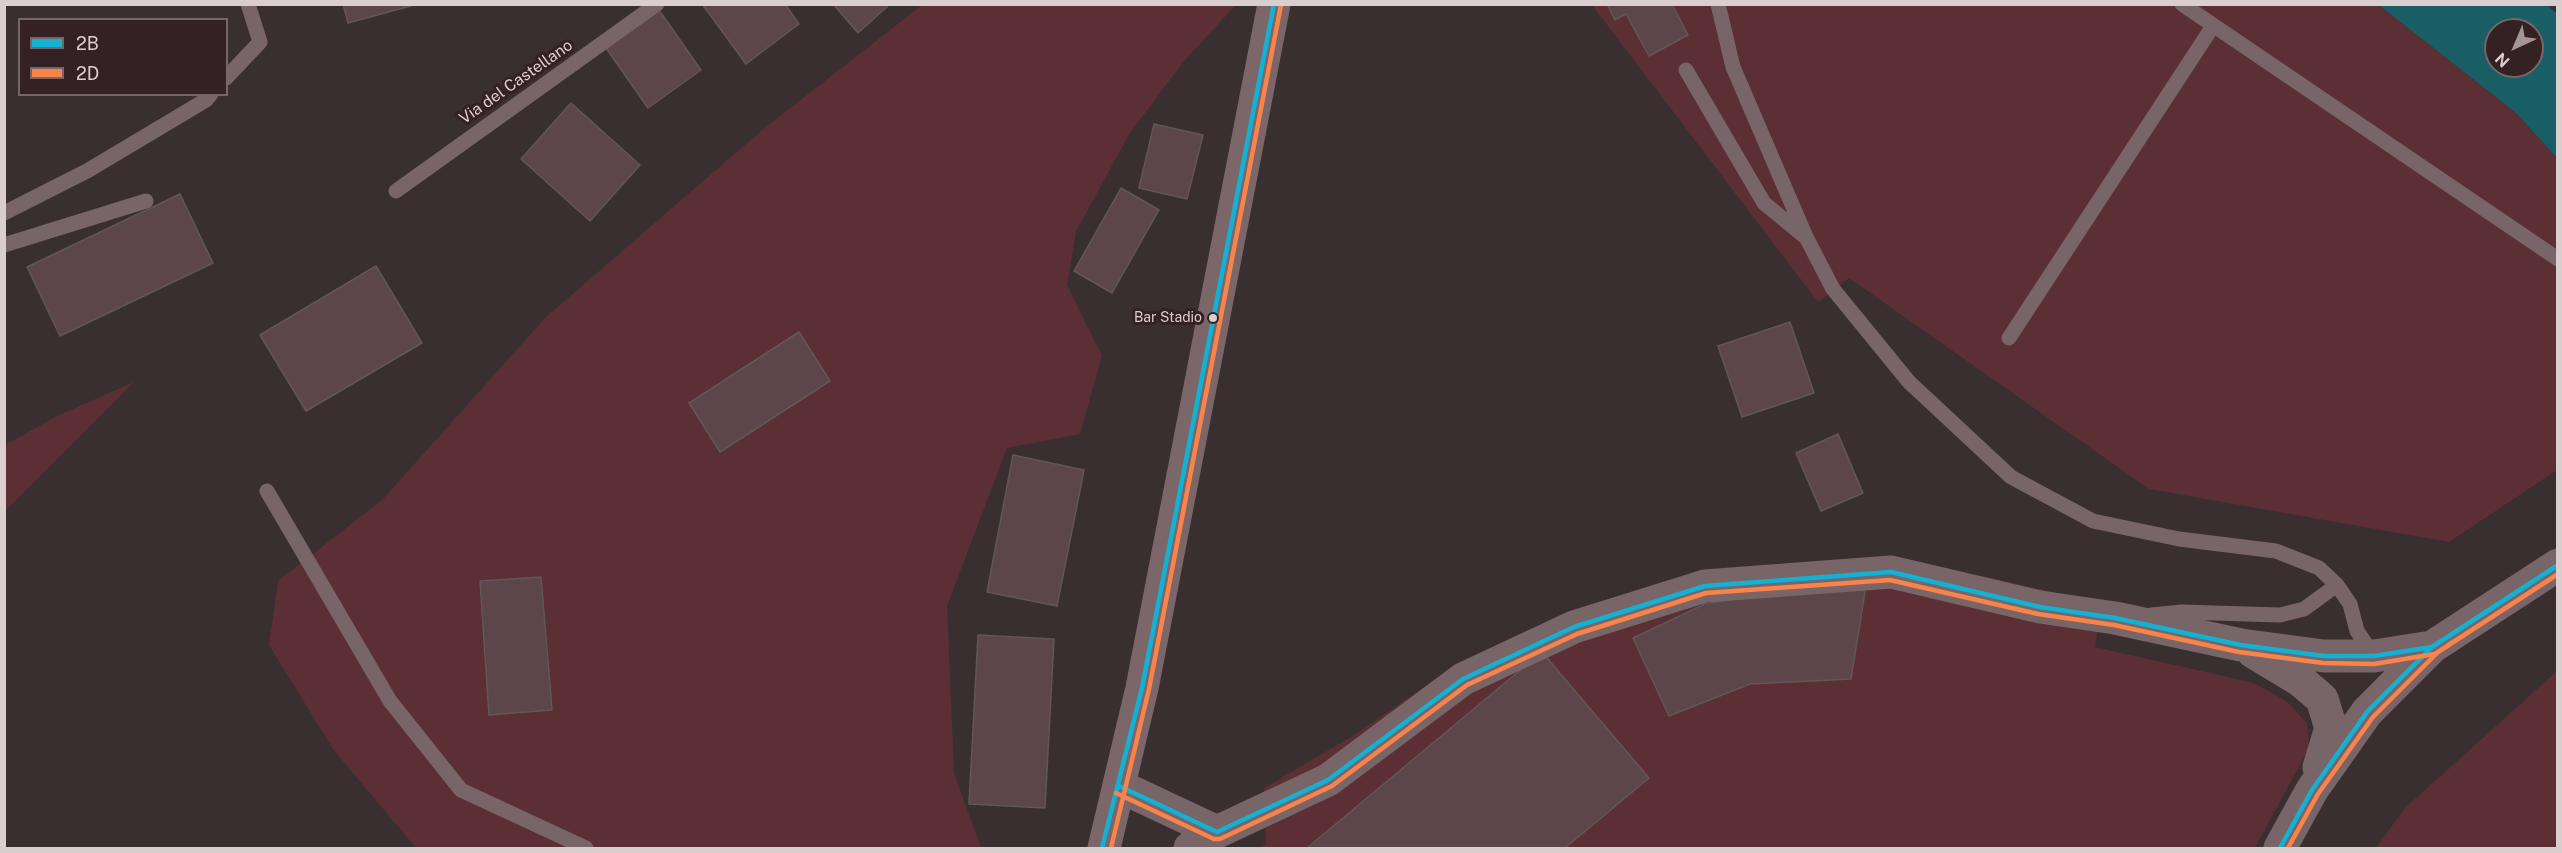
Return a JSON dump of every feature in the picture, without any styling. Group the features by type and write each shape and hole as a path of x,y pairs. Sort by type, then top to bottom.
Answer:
{"main road":[{"path":"1104,848 1142,688 1274,4"}],"street":[{"path":"2280,849 2312,790 2367,712 2440,642 2558,565"},
{"path":"1190,849 1217,831 1328,780 1463,679 1574,627 1705,586 1892,572 2040,607 2115,618 2241,645 2324,656 2374,656 2440,642"},
{"path":"2241,645 2301,681 2322,699 2331,728 2312,790"},
{"path":"1119,786 1217,831"}],"lane":[{"path":"228,76 260,42 248,4"},
{"name":"Via del Castellano","path":"396,191 657,4"},
{"path":"1718,4 1733,67 1806,237 1833,290 1909,382 2011,477 2093,521 2179,539 2276,551 2319,568 2337,585 2350,604 2357,631 2374,656"},
{"path":"2182,4 2558,259"},
{"path":"2009,338 2213,26"},
{"path":"1686,70 1764,203 1806,237"},
{"path":"4,213 87,171 209,96"},
{"path":"4,245 146,201"},
{"path":"267,491 390,701 461,790 586,849"},
{"path":"2115,618 2182,612 2280,615 2304,609 2337,585"}],"shaded area":[{"path":"922,5 1236,5 1184,61 1130,133 1076,231 1067,285 1102,356 1080,434 1007,448 947,606 954,773 981,848 416,848 333,749 269,645 278,581 382,500 546,317 761,131"},
{"path":"1592,5 2379,5 2516,113 2557,158 2557,470 2449,542 2149,489 1849,278 1818,302"},
{"path":"134,382 5,511 5,445 55,417"},
{"path":"1892,556 2102,603 2095,647 2254,683 2286,701 2307,723 2309,748 2255,848 1260,848 1266,844 1264,788 1351,737 1458,664"},
{"path":"2557,671 2557,848 2376,848 2405,808"}],"water":[{"path":"2379,5 2547,5 2557,14 2557,158 2516,113"}],"building":[{"path":"343,4 418,4 348,23"},
{"path":"702,4 785,4 799,24 746,64"},
{"path":"833,4 890,4 858,33"},
{"path":"1607,4 1672,4 1688,35 1649,56 1626,14 1615,20"},
{"path":"659,10 701,70 648,108 606,48"},
{"path":"571,103 640,165 590,221 521,159"},
{"path":"1154,124 1203,135 1187,199 1139,188"},
{"path":"1121,188 1159,210 1112,293 1074,271"},
{"path":"180,194 213,263 60,336 27,267"},
{"path":"376,266 422,343 306,411 260,335"},
{"path":"1790,322 1814,393 1742,417 1718,346"},
{"path":"799,332 830,381 720,452 689,403"},
{"path":"1838,434 1863,493 1821,511 1796,453"},
{"path":"1013,455 1084,470 1057,606 987,592"},
{"path":"541,577 552,710 489,715 480,581"},
{"path":"1866,586 1851,679 1750,684 1669,716 1633,638 1705,604 1785,590"},
{"path":"978,635 1054,639 1045,808 969,804"},
{"path":"1542,652 1649,778 1565,848 1307,848"}],"transit line":[{"name":"2B","path":"1102,848 1142,688 1274,4"},
{"name":"2D","path":"1111,848 1149,689 1281,5"},
{"name":"2B","path":"1119,786 1217,832 1328,780 1463,679 1574,627 1705,586 1891,572 2040,607 2115,618 2241,645 2324,656 2374,656 2432,647 2558,565"},
{"name":"2D","path":"1116,793 1214,839 1220,839 1332,786 1467,685 1577,634 1706,593 1890,580 2038,614 2114,625 2239,652 2323,663 2374,664 2435,654 2558,574"},
{"name":"2B","path":"2280,848 2312,790 2367,712 2432,647 2447,637"},
{"name":"2D","path":"2288,848 2318,794 2373,717 2437,653 2451,643"}],"place":[{"name":"Bar Stadio","path":"1213,318"}]}
